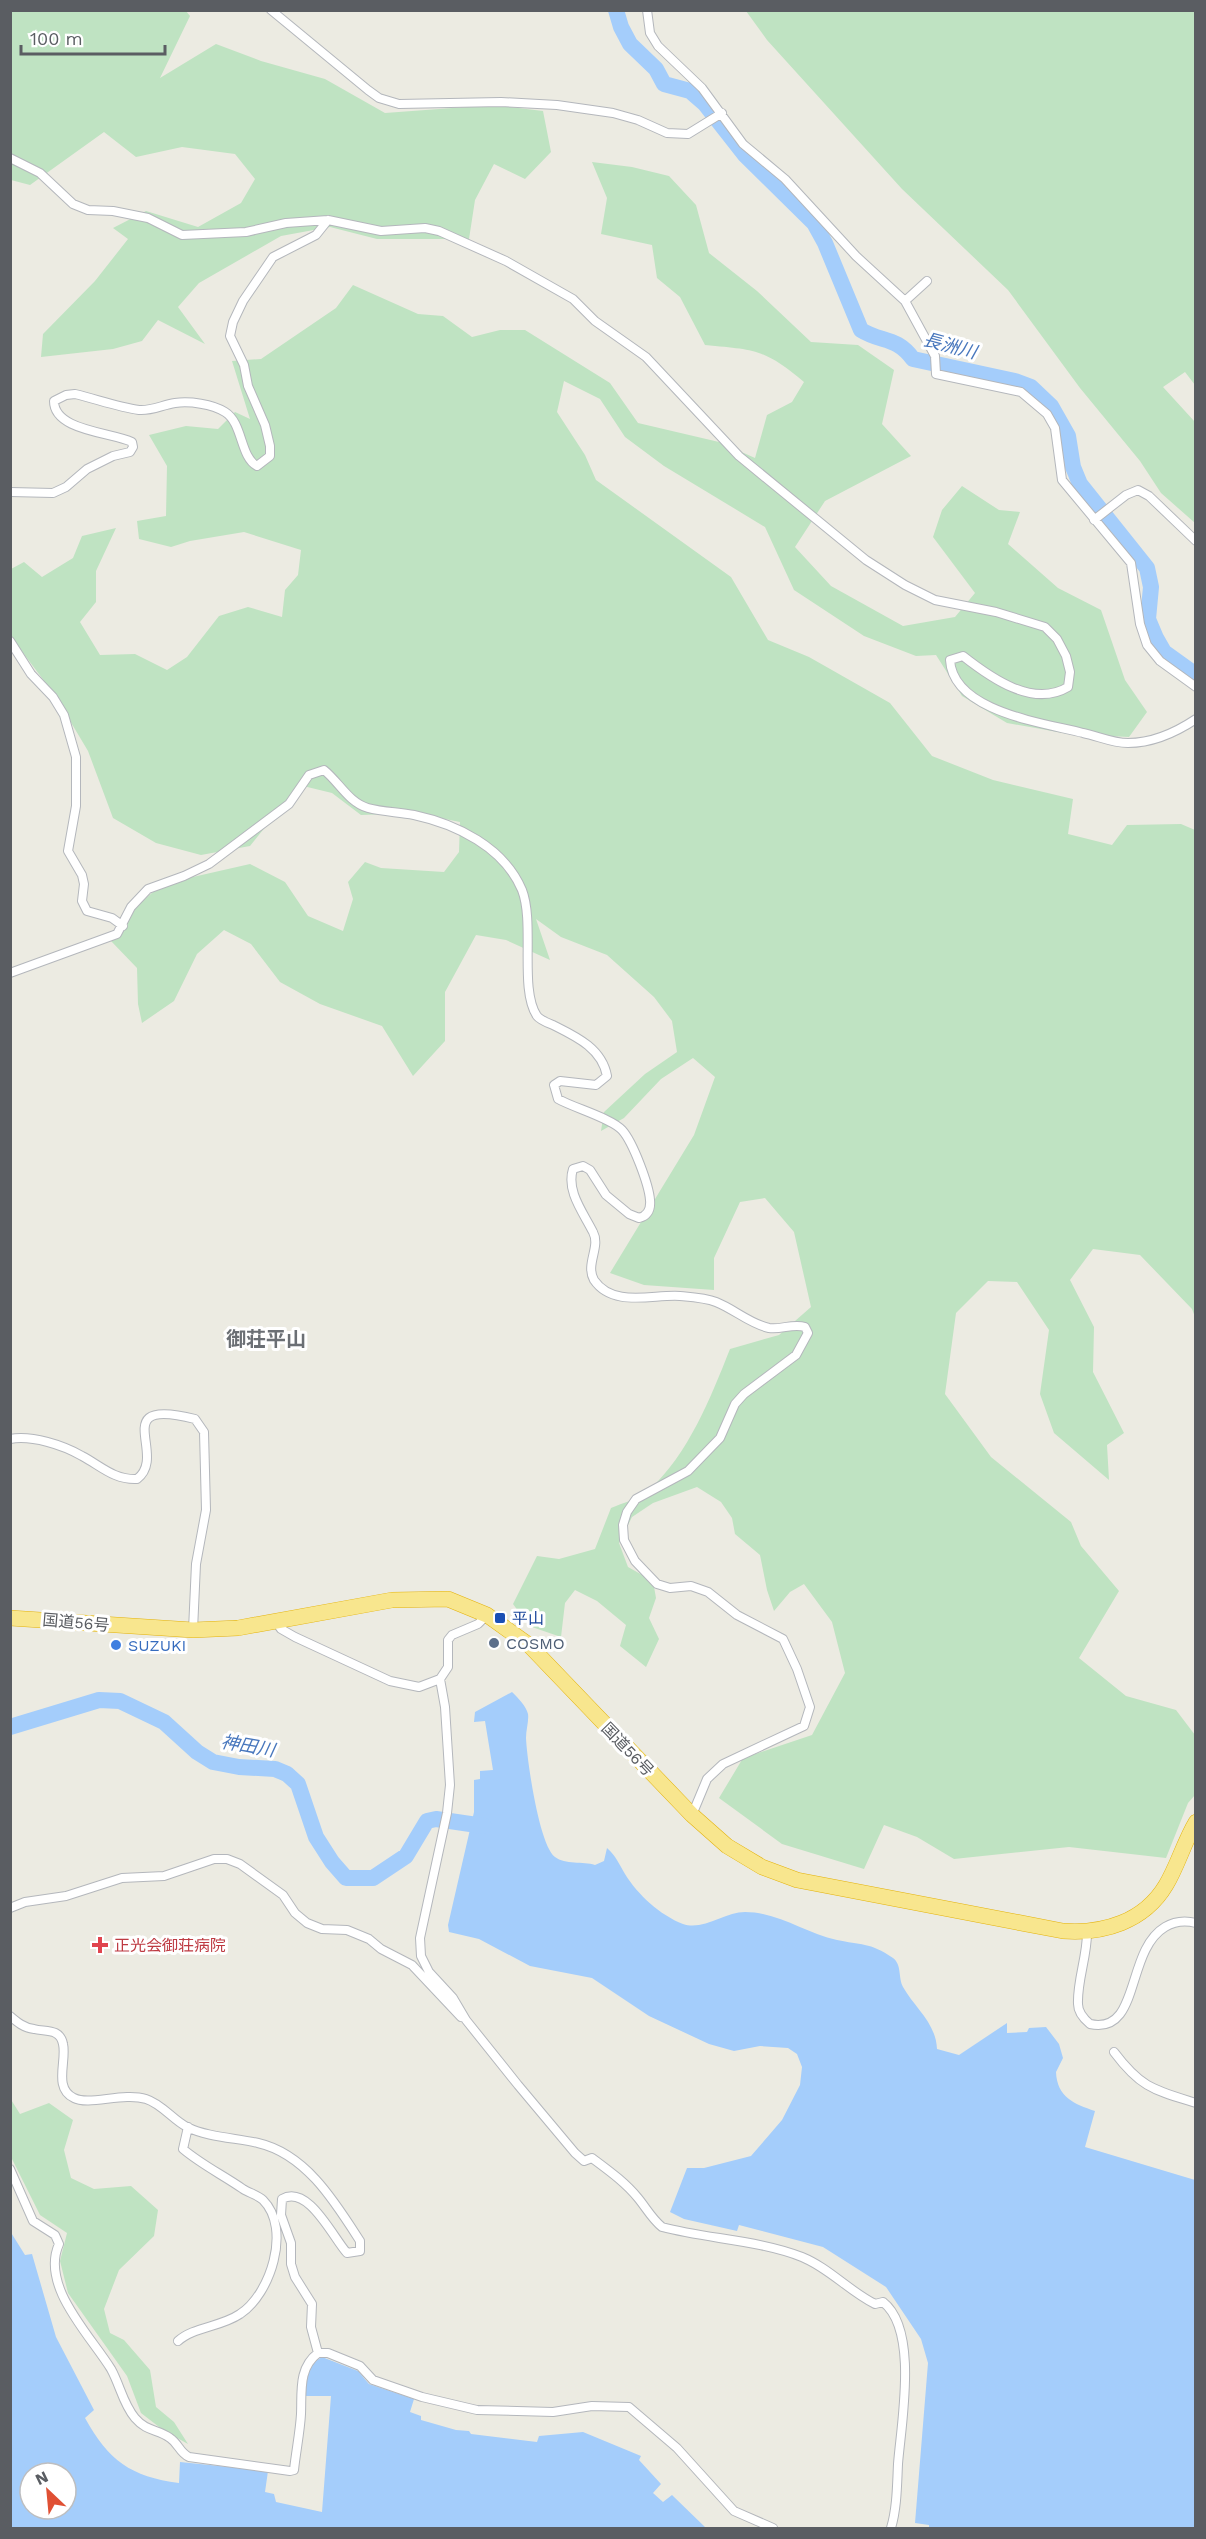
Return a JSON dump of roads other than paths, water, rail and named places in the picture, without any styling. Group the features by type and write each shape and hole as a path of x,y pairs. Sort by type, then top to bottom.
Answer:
{"highway":[{"name":"国道56号","path":"10,1618 193,1630 276,1622 392,1600 448,1599 487,1615 529,1645 692,1815 728,1846 762,1868 797,1881 1063,1931 1087,1933 1111,1928 1132,1918 1152,1903 1166,1885 1196,1822"}],"street":[{"path":"271,10 368,90 379,98 399,104 501,102 557,105 613,113 638,120 667,134 688,134 722,113"},
{"path":"647,10 650,33 658,46 702,88 743,144 785,179 856,256 905,301 935,356 936,374 1021,392 1047,414 1055,428 1062,480 1131,563 1140,624 1148,645 1160,661 1196,687"},
{"path":"10,158 40,173 73,204 88,210 113,211 148,218 182,235 246,232 286,223 328,220 381,231 425,228 439,231 506,261 573,299 595,321 646,357 739,456 866,560 905,585 935,600 996,612 1045,627 1057,639 1066,656 1070,672 1068,687 1057,693 1042,695 1003,683 963,656 950,660 951,667 962,685 996,711 1034,723 1127,743 1148,741 1175,733 1196,719"},
{"path":"10,492 53,493 66,487 87,469 113,456 130,452 133,447 132,442 121,436 77,426 60,417 54,409 54,401 66,394 75,394 139,410 188,402 216,407 227,412 241,435 252,463 257,466 263,464 270,456 270,446 265,425 248,386 244,365 230,336 233,322 243,302 273,257 316,235 328,220"},
{"path":"905,301 927,281"},
{"path":"1094,520 1126,495 1138,490 1149,496 1196,541"},
{"path":"10,641 31,674 53,697 64,715 76,757 76,806 68,851 84,884 82,901 87,911 112,918 123,926"},
{"path":"10,973 117,934 131,907 148,889 209,864 288,804 309,775 324,770 362,806 414,815 457,828 480,841 513,871 523,892 528,933 530,982 533,1005 538,1018 586,1043 598,1054 606,1068 607,1076 596,1085 560,1081 554,1085 554,1091 558,1100 621,1129 633,1150 650,1200 649,1211 645,1216 639,1218 629,1214 606,1195 590,1170 583,1166 573,1169 570,1186 596,1237 591,1272 595,1281 617,1296 688,1297 716,1302 761,1326 775,1329 799,1325 805,1327 808,1333 796,1355 744,1394 735,1404 720,1438 688,1471 636,1499 627,1512 623,1525 624,1540 635,1562 657,1584 670,1588 691,1586 708,1592 737,1615 783,1639 797,1669 810,1707 804,1726 779,1740 750,1749 707,1779 692,1815"},
{"path":"10,1439 26,1437 65,1448 119,1478 137,1479 145,1468 144,1436 148,1418 154,1413 162,1412 195,1419 204,1432 206,1510 196,1564 193,1630"},
{"path":"276,1622 280,1629 295,1637 390,1681 419,1687 440,1679 447,1667 448,1640 452,1635 478,1624 487,1615"},
{"path":"440,1679 445,1707 450,1785 447,1813 420,1938 421,1956 429,1972 453,1998 466,2020 575,2153 584,2161 592,2158 615,2175 662,2227 776,2249 804,2258 827,2271 866,2300 875,2304 883,2302 890,2308 898,2326 906,2391 891,2529"},
{"path":"10,1908 25,1902 66,1896 122,1878 164,1876 214,1859 227,1859 240,1864 283,1894 306,1923 322,1929 347,1930 369,1939 381,1949 412,1965 458,2015 466,2020"},
{"path":"1087,1933 1087,1955 1078,2004 1080,2013 1090,2024 1107,2025 1120,2016 1143,1948 1153,1937 1174,1922 1186,1920 1196,1923"},
{"path":"10,2016 19,2024 33,2030 51,2030 59,2036 63,2044 62,2079 65,2089 73,2098 84,2101 129,2096 147,2099 188,2127 276,2147 289,2155 324,2190 360,2241 360,2251 347,2253 312,2205 299,2195 290,2195 282,2199 281,2215 291,2243 291,2264 295,2277 312,2304 311,2327 318,2353"},
{"path":"1114,2052 1129,2072 1150,2089 1196,2103"},
{"path":"178,2341 184,2336 218,2326 242,2313 270,2274 277,2256 274,2223 263,2200 244,2190 226,2175 205,2167 183,2149 188,2127"},
{"path":"10,2169 33,2221 55,2235 59,2244 54,2254 57,2282 78,2323 110,2368 135,2418 149,2431 173,2440 180,2452 189,2457 294,2470 301,2416 302,2379 313,2356 318,2353 328,2354 360,2366 373,2380 422,2397 477,2410 553,2412 592,2406 629,2407 677,2448 734,2511 773,2529"}],"water":[{"path":"512,1692 524,1705 528,1714 526,1738 535,1801 544,1836 555,1857 564,1861 595,1865 604,1861 607,1848 643,1897 658,1910 683,1924 698,1925 737,1913 757,1913 769,1915 825,1937 878,1949 896,1961 903,1987 929,2023 937,2049 959,2055 1007,2023 1007,2033 1027,2032 1029,2028 1046,2027 1059,2044 1063,2058 1056,2072 1060,2088 1074,2102 1095,2111 1085,2147 1195,2180 1195,2528 929,2528 929,2525 915,2523 928,2363 921,2339 886,2287 823,2247 739,2225 737,2231 684,2219 670,2212 687,2168 704,2168 751,2156 782,2120 800,2085 802,2067 797,2054 788,2048 760,2046 734,2051 709,2044 649,2016 592,1978 530,1966 479,1939 449,1932 448,1925 474,1812 474,1780 480,1779 480,1771 493,1770 485,1721 474,1722 475,1712"},
{"path":"10,2231 25,2255 32,2254 56,2337 94,2410 85,2418 112,2455 134,2471 179,2483 180,2462 268,2471 265,2492 274,2494 276,2502 322,2512 331,2396 306,2396 305,2390 310,2369 322,2357 358,2371 369,2384 414,2399 410,2412 421,2416 421,2420 456,2430 469,2431 471,2434 537,2442 539,2436 583,2432 641,2456 639,2460 661,2484 653,2493 663,2502 672,2495 706,2528 11,2528"}],"waterway":[{"name":"長洲川","path":"616,10 621,27 630,44 656,69 664,84 690,91 705,104 745,155 814,223 825,243 861,330 895,343 913,359 1015,381 1031,387 1051,406 1068,436 1073,467 1080,484 1147,568 1151,587 1148,619 1156,638 1164,652 1196,675"},
{"name":"神田川","path":"10,1727 99,1700 120,1701 164,1722 197,1752 213,1762 239,1767 275,1769 287,1774 298,1784 316,1837 332,1862 346,1878 373,1878 406,1856 427,1821 436,1819 484,1826"}],"place":[{"name":"平山","path":"500,1618"},
{"name":"COSMO","path":"494,1643"},
{"name":"SUZUKI","path":"116,1645"},
{"name":"正光会御荘病院","path":"100,1945"}],"district":[{"name":"御荘平山","path":"266,1339"}]}
